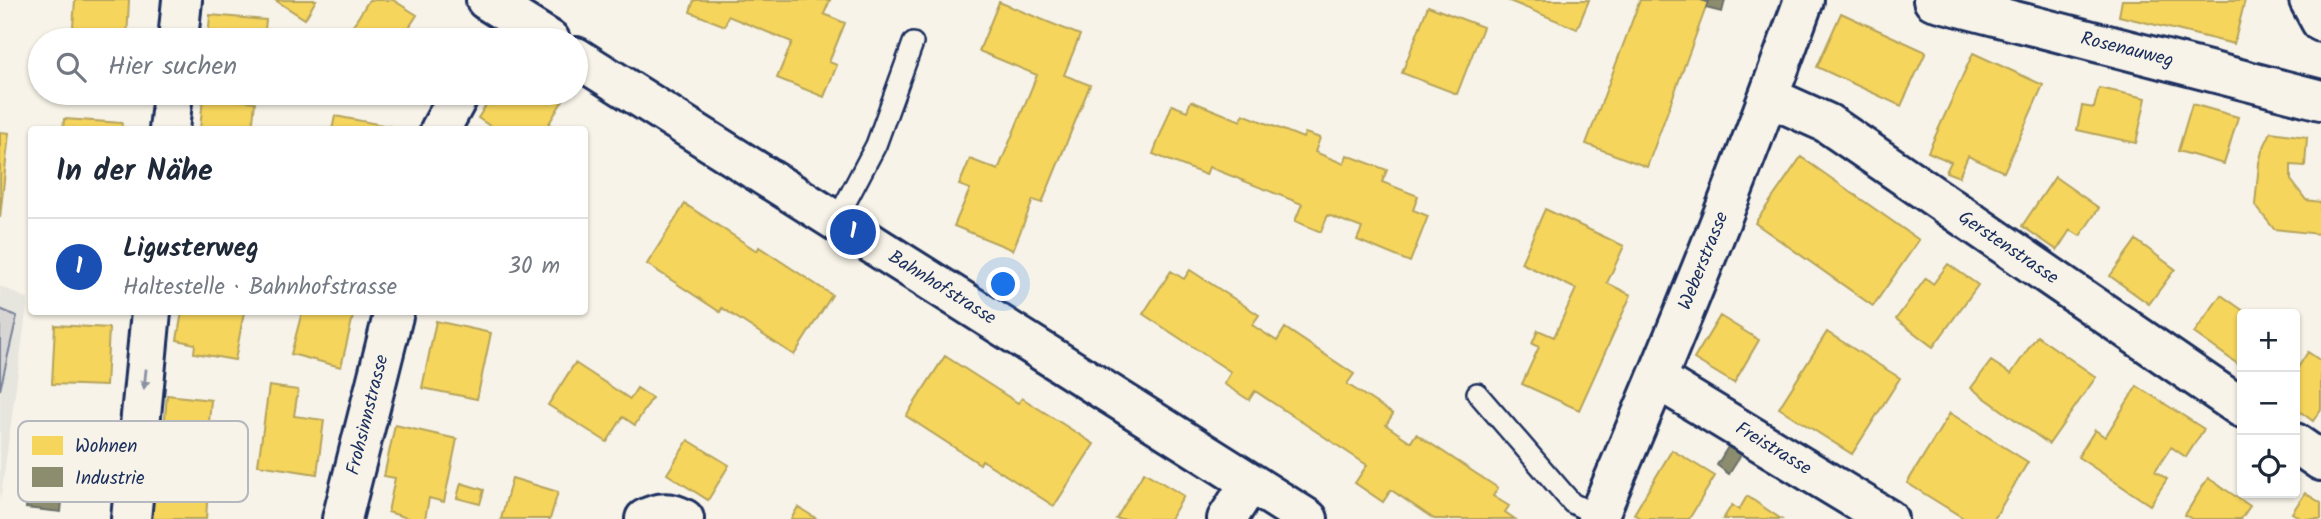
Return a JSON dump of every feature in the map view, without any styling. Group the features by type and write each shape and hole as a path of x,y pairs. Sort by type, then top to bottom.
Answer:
{"street":[{"path":"179,28 182,0"},
{"name":"Weberstrasse","path":"1597,518 1657,379 1769,97 1804,0"},
{"name":"Rosenauweg","path":"1933,0 2321,100"},
{"path":"2309,0 2321,22"},
{"path":"495,18 520,28"},
{"name":"Bahnhofstrasse","path":"588,65 1308,519"},
{"name":"Gerstenstrasse","path":"1769,97 1826,123 2237,405"},
{"path":"169,126 172,105"},
{"path":"140,421 151,315"},
{"name":"Frohsinnstrasse","path":"342,519 393,315"},
{"name":"Freistrasse","path":"1657,379 1888,519"},
{"path":"2300,446 2321,461"},
{"path":"1227,519 1250,484"},
{"path":"645,519 656,513 676,514 684,519"}],"lane":[{"path":"836,221 876,145 913,43"},
{"path":"1477,393 1572,503 1597,518"}],"shaded area":[{"path":"0,286 28,299 0,503"},
{"path":"0,309 17,316 0,390"}],"building: Wohnen":[{"path":"75,0 129,0 128,28 73,28"},
{"path":"275,0 316,0 305,19"},
{"path":"369,0 393,0 417,15 409,28 352,28"},
{"path":"694,0 830,0 824,14 845,23 829,62 837,65 824,97 777,78 792,42 728,16 725,26 690,12"},
{"path":"1507,0 1589,0 1577,29"},
{"path":"1640,0 1708,2 1647,167 1586,144"},
{"path":"2122,0 2245,0 2234,44 2119,16"},
{"path":"999,2 1080,35 1064,75 1090,85 1042,203 1033,200 1013,250 954,226 970,189 959,185 970,159 998,170 1037,75 979,51"},
{"path":"1428,6 1483,27 1457,94 1402,73"},
{"path":"1841,13 1926,52 1901,106 1817,67"},
{"path":"210,15 266,20 265,28 209,28"},
{"path":"1973,53 2043,85 2004,172 1968,156 1959,177 1946,172 1951,162 1928,152"},
{"path":"2099,88 2146,98 2136,143 2077,130 2082,106 2094,108"},
{"path":"1191,101 1241,121 1243,114 1303,138 1305,133 1320,138 1315,152 1344,164 1347,155 1387,170 1382,182 1418,196 1413,210 1428,216 1410,262 1357,240 1362,228 1328,215 1321,232 1295,221 1302,204 1209,167 1206,175 1153,154 1172,105 1187,111"},
{"path":"2192,104 2238,117 2224,164 2178,151"},
{"path":"202,105 255,105 252,126 200,126"},
{"path":"486,105 560,105 547,126 490,126 478,118"},
{"path":"335,116 388,126 333,126"},
{"path":"64,119 122,123 122,126 63,126"},
{"path":"0,132 9,133 0,218"},
{"path":"2271,132 2307,137 2305,166 2291,165 2291,180 2306,200 2321,202 2319,234 2274,229 2255,205 2259,163"},
{"path":"1801,157 1919,240 1873,306 1755,223"},
{"path":"2055,177 2099,208 2080,236 2070,230 2057,250 2022,226"},
{"path":"685,204 757,251 759,247 832,295 794,355 722,308 720,312 647,264"},
{"path":"1545,209 1624,246 1607,283 1631,295 1579,410 1522,384 1539,347 1532,344 1538,330 1554,337 1576,289 1521,263"},
{"path":"2136,240 2175,269 2149,304 2110,276"},
{"path":"1948,264 1978,285 1933,347 1896,319 1926,278 1933,284"},
{"path":"1190,270 1259,315 1252,325 1277,341 1285,328 1354,374 1347,384 1393,414 1386,425 1411,442 1416,434 1498,488 1493,496 1509,506 1505,512 1515,519 1434,519 1391,490 1383,502 1355,483 1367,465 1255,391 1249,400 1224,384 1231,372 1143,314 1171,271 1184,279"},
{"path":"2221,295 2241,309 2237,309 2237,363 2194,333"},
{"path":"181,315 243,315 235,360 194,353 195,344 177,340"},
{"path":"301,315 353,315 341,367 291,354"},
{"path":"1720,316 1759,340 1734,383 1694,359"},
{"path":"436,321 491,333 477,399 422,388"},
{"path":"55,325 109,328 106,386 52,384"},
{"path":"1827,332 1900,378 1852,454 1779,408"},
{"path":"2037,336 2096,377 2049,444 1971,388 1991,361 2011,374"},
{"path":"2308,352 2321,361 2321,409 2313,421 2300,412 2300,364"},
{"path":"945,356 1018,403 1022,398 1094,444 1054,506 982,460 980,464 906,416"},
{"path":"575,363 630,399 637,388 652,398 635,425 623,417 607,442 548,405"},
{"path":"269,386 298,390 294,416 324,420 317,474 258,465"},
{"path":"2137,386 2204,429 2186,457 2171,447 2155,471 2167,479 2150,505 2078,457 2095,430 2105,437"},
{"path":"167,395 211,400 209,421 165,421"},
{"path":"1950,413 2028,462 1994,519 1965,519 1907,483"},
{"path":"395,425 457,439 444,502 429,498 425,519 411,519 388,512 395,478 384,476"},
{"path":"688,440 729,465 708,500 667,474"},
{"path":"1672,450 1715,476 1689,519 1643,519 1634,514"},
{"path":"1144,472 1184,496 1170,519 1116,519"},
{"path":"512,478 558,492 550,519 501,519"},
{"path":"2208,478 2250,506 2241,519 2192,519 2185,515"},
{"path":"461,483 484,490 480,504 457,498"},
{"path":"2305,493 2321,503 2321,519 2302,519 2292,513"},
{"path":"1747,496 1781,519 1723,519 1732,505 1739,510"},
{"path":"153,502 207,502 206,519 152,519"},
{"path":"798,507 817,519 791,519"}],"building: Industrie":[{"path":"1701,0 1725,0 1722,12 1706,8 1708,2"},
{"path":"1728,447 1741,455 1729,474 1717,465"},
{"path":"27,502 62,502 61,512 26,508"}],"place":[{"name":"Ligusterweg","path":"853,232"}]}
